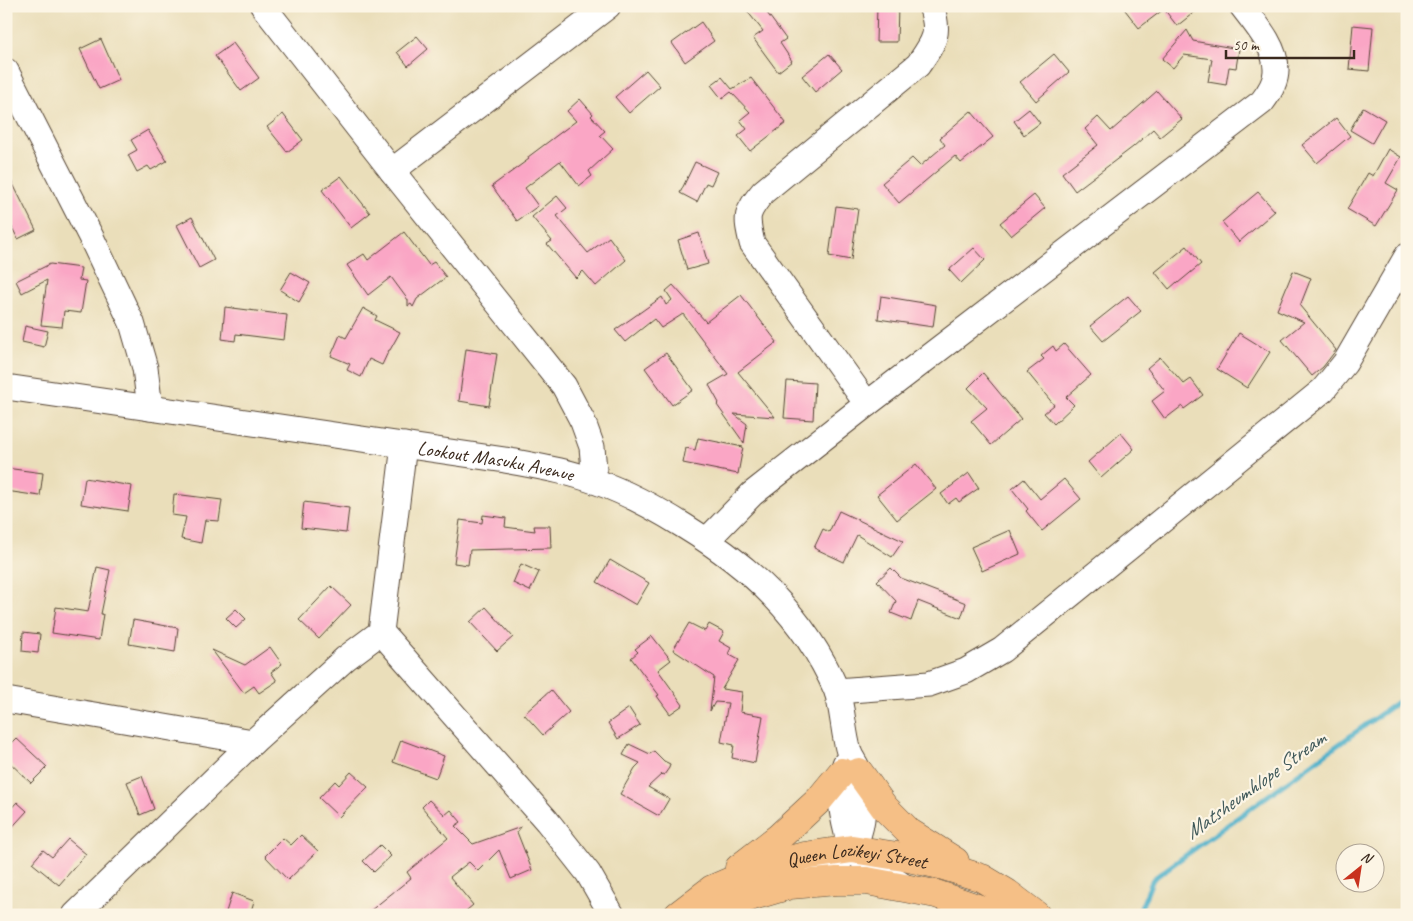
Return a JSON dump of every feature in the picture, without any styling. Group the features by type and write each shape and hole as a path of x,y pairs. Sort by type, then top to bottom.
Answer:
{"main road":[{"path":"712,889 779,837 818,801 850,766 884,807 909,832 982,878"},
{"name":"Queen Lozikeyi Street","path":"678,915 712,889 763,867 804,856 852,849 931,863 982,878 1007,893 1036,915"},
{"name":"Queen Lozikeyi Street","path":"705,915 753,896 790,886 837,881 867,881 905,887 936,894 998,915"}],"street":[{"path":"263,6 564,386 583,422 592,447 595,481"},
{"path":"392,171 608,6"},
{"path":"867,404 752,243 748,214 763,192 918,64 932,44 937,28 931,6"},
{"path":"707,540 752,494 1262,102 1274,82 1276,70 1273,52 1262,32 1242,6"},
{"path":"6,71 92,239 132,323 145,368 150,408"},
{"path":"837,691 929,684 966,671 1002,650 1323,390 1345,363 1407,256"},
{"name":"Lookout Masuku Avenue","path":"6,387 404,444 553,469 595,481 628,494 665,514 707,540 746,569 773,595 805,634 821,660 837,691 850,766 862,798 863,817 852,849"},
{"path":"75,915 253,742 346,658 381,632 404,444"},
{"path":"381,632 547,821 588,873 612,915"},
{"path":"6,700 253,742"},
{"path":"790,886 841,859 852,849 865,861 905,887"}],"building":[{"path":"743,6 762,6 786,39 780,43 792,61 778,72 753,38 763,31"},
{"path":"877,6 898,6 897,42 876,42"},
{"path":"1122,6 1202,6 1177,26 1164,9 1139,28"},
{"path":"701,22 714,41 685,62 672,43"},
{"path":"1353,25 1373,27 1369,71 1349,69"},
{"path":"1187,30 1193,41 1239,49 1236,68 1229,67 1226,85 1208,82 1212,59 1184,55 1173,68 1162,59"},
{"path":"417,36 428,49 408,66 397,52"},
{"path":"101,39 119,80 99,89 80,49"},
{"path":"233,43 259,78 241,91 215,56"},
{"path":"829,54 842,69 815,92 802,76"},
{"path":"1054,54 1069,72 1036,101 1020,82"},
{"path":"646,70 660,86 629,113 615,97"},
{"path":"722,77 732,89 751,78 786,123 750,151 738,136 747,129 740,120 750,112 731,92 722,99 711,85"},
{"path":"1157,91 1182,119 1160,137 1153,129 1133,147 1075,191 1062,173 1098,145 1085,129 1098,117 1111,131"},
{"path":"580,99 593,114 591,116 605,131 600,135 613,149 589,171 592,176 579,186 560,161 525,188 538,206 517,221 492,186 576,121 567,111"},
{"path":"1363,107 1385,120 1372,143 1350,130"},
{"path":"1029,109 1040,123 1024,135 1014,121"},
{"path":"971,111 993,137 961,163 955,156 899,203 882,183 912,158 920,166 945,145 940,138"},
{"path":"283,114 303,140 287,152 267,127"},
{"path":"1336,118 1350,136 1317,163 1302,145"},
{"path":"148,130 167,161 151,170 148,166 137,172 128,155 137,150 131,140"},
{"path":"1388,149 1401,157 1386,183 1398,190 1376,226 1347,209 1368,173 1373,176"},
{"path":"695,162 717,172 711,185 706,183 697,202 680,193"},
{"path":"6,170 36,230 18,239 6,216"},
{"path":"341,176 370,213 351,228 322,190"},
{"path":"1258,192 1275,211 1239,242 1222,222"},
{"path":"1034,195 1045,208 1011,236 1000,223"},
{"path":"557,196 567,208 557,216 588,253 609,237 626,260 596,286 583,271 576,278 547,244 552,241 532,217"},
{"path":"836,206 858,209 851,260 829,256"},
{"path":"192,217 214,260 199,268 177,225"},
{"path":"404,232 429,265 434,262 446,277 417,299 413,307 411,304 408,306 408,300 391,277 368,295 347,265 364,254 368,260"},
{"path":"699,233 708,264 687,270 678,240"},
{"path":"1187,246 1201,264 1169,289 1155,272"},
{"path":"974,248 985,260 961,283 949,270"},
{"path":"50,264 81,268 79,280 86,281 81,313 64,311 62,327 41,325 47,280 22,293 16,281"},
{"path":"1293,271 1311,278 1300,306 1336,350 1323,367 1312,376 1282,340 1304,322 1277,310"},
{"path":"291,272 310,283 299,302 280,290"},
{"path":"673,285 706,322 741,295 777,342 738,372 775,417 734,414 747,424 744,443 717,405 719,403 709,385 728,374 683,314 661,328 654,319 625,342 615,330 662,297 666,305 672,300 666,291"},
{"path":"881,296 936,305 933,327 878,319"},
{"path":"1128,296 1141,311 1103,341 1090,326"},
{"path":"225,307 287,315 284,340 236,334 235,341 222,339"},
{"path":"363,308 377,316 375,320 400,332 382,365 369,359 361,377 347,370 350,364 331,356 340,335 346,338"},
{"path":"25,326 48,331 44,347 22,342"},
{"path":"1239,333 1270,352 1247,388 1217,369"},
{"path":"1064,344 1091,375 1066,397 1074,405 1054,424 1044,413 1054,405 1027,372 1044,359 1041,356 1053,346 1056,351"},
{"path":"466,349 497,354 489,406 459,401"},
{"path":"666,353 693,390 672,405 645,368"},
{"path":"1160,357 1184,384 1191,379 1203,395 1184,409 1182,406 1165,419 1152,401 1165,391 1147,368"},
{"path":"983,373 1021,419 991,445 971,421 987,408 968,388"},
{"path":"787,381 815,383 813,420 784,418"},
{"path":"1121,433 1134,449 1101,478 1088,462"},
{"path":"698,438 743,447 738,474 683,463 686,448 695,450"},
{"path":"916,464 936,489 897,520 877,495"},
{"path":"6,468 43,473 40,496 6,491"},
{"path":"969,473 979,488 959,502 956,498 948,504 941,494"},
{"path":"85,478 132,486 128,511 81,504"},
{"path":"1024,479 1040,499 1064,479 1081,499 1042,531 1012,489"},
{"path":"174,494 222,500 219,521 205,520 201,543 181,539 186,517 172,515"},
{"path":"304,502 349,508 346,533 301,528"},
{"path":"839,511 903,541 892,557 857,535 844,562 814,548 823,529 829,532"},
{"path":"483,515 506,518 505,527 535,531 534,526 550,526 551,548 470,550 468,565 454,563 460,520 482,523"},
{"path":"1010,530 1020,554 982,571 971,547"},
{"path":"610,560 649,583 636,605 597,582"},
{"path":"521,564 539,572 530,591 513,583"},
{"path":"97,567 110,570 101,614 103,614 99,640 52,633 56,607 88,612"},
{"path":"891,568 901,578 966,603 961,618 918,601 911,621 891,613 896,601 877,581"},
{"path":"331,586 351,605 319,639 299,620"},
{"path":"486,607 513,637 497,651 470,622"},
{"path":"236,609 246,619 236,628 226,618"},
{"path":"133,620 178,628 175,652 129,644"},
{"path":"689,623 705,631 709,624 724,632 719,641 731,648 728,654 739,660 722,689 742,692 740,712 763,716 755,763 732,758 734,745 721,742 728,703 715,702 710,711 714,677 673,650"},
{"path":"23,632 40,634 38,653 22,651"},
{"path":"652,636 671,660 658,670 683,705 670,714 657,696 659,695 631,658 638,652 635,649"},
{"path":"270,647 282,664 271,672 277,681 259,693 254,686 244,693 212,650 245,665"},
{"path":"551,690 569,712 543,735 524,714"},
{"path":"629,708 640,725 618,739 608,723"},
{"path":"16,738 47,767 31,783 6,759 6,748"},
{"path":"401,740 444,756 436,778 393,762"},
{"path":"629,744 650,754 654,751 670,764 664,775 662,774 648,787 669,799 659,816 620,794 640,763 623,755"},
{"path":"351,772 368,787 339,817 319,798 335,781 339,785"},
{"path":"142,776 154,809 140,815 127,782"},
{"path":"429,800 445,815 451,810 461,822 455,826 473,844 521,827 517,832 532,870 511,879 499,850 478,871 469,862 450,877 473,905 461,915 365,915 411,878 407,872 448,838 422,807"},
{"path":"17,802 27,811 6,834 6,814"},
{"path":"301,835 318,851 288,880 265,856 283,838 291,845"},
{"path":"68,839 86,854 59,885 32,863 43,850 52,857"},
{"path":"380,845 391,856 374,872 363,861"},
{"path":"232,893 254,901 250,915 225,915"}],"waterway":[{"name":"Matsheumhlope Stream","path":"1138,915 1153,879 1407,695"}]}
